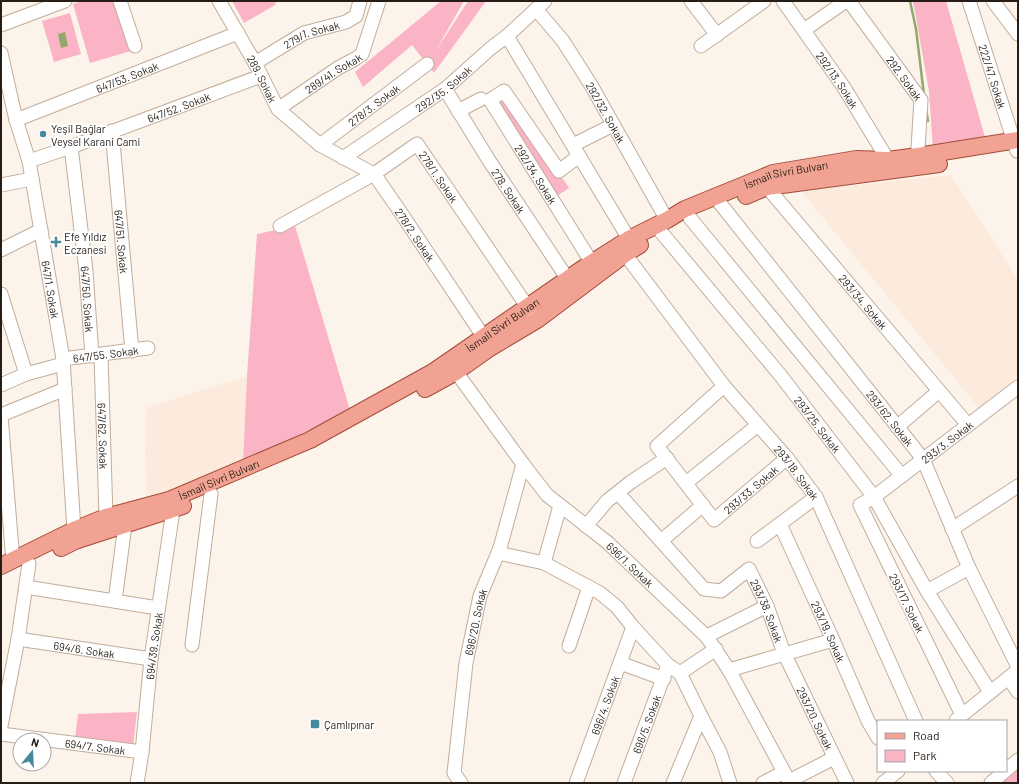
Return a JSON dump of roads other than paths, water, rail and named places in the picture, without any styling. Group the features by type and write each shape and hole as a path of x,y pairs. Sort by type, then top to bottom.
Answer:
{"main road":[{"name":"İsmail Sivri Bulvarı","path":"572,285 592,263 627,247 664,226 685,209 718,201 764,182 891,170 917,162 1017,146"},
{"name":"İsmail Sivri Bulvarı","path":"764,182 773,173 856,159 917,162"},
{"name":"İsmail Sivri Bulvarı","path":"664,226 690,218 718,201"},
{"name":"İsmail Sivri Bulvarı","path":"7,563 74,530 106,517 208,489 312,450 453,366 487,342 532,314 627,247"},
{"name":"İsmail Sivri Bulvarı","path":"1,578 74,541 173,510 208,489"}],"street":[{"path":"1,25 64,1"},
{"path":"120,1 135,46"},
{"name":"289. Sokak","path":"219,1 255,63 278,109 320,145"},
{"name":"279/1. Sokak","path":"255,63 304,33 346,22 356,16 360,1"},
{"name":"289/41. Sokak","path":"278,109 338,68 362,54 379,1"},
{"path":"691,1 717,35"},
{"path":"701,46 764,1"},
{"name":"292/13. Sokak","path":"783,1 843,86 888,160"},
{"path":"804,30 846,1"},
{"name":"292. Sokak","path":"849,1 921,100 917,162"},
{"name":"222/47. Sokak","path":"969,1 1017,146"},
{"path":"993,1 1018,34"},
{"name":"292/35. Sokak","path":"343,158 445,89 491,48 507,36 540,5"},
{"name":"292/32. Sokak","path":"540,5 591,85 613,124 664,226"},
{"name":"647/53. Sokak","path":"16,120 238,32"},
{"path":"507,36 576,151 627,247"},
{"name":"647/1. Sokak","path":"1,53 4,78 29,161 63,362 74,530"},
{"name":"278/3. Sokak","path":"320,145 427,64"},
{"name":"647/52. Sokak","path":"29,161 112,132 261,76"},
{"name":"278. Sokak","path":"445,89 490,162 572,285"},
{"name":"292/34. Sokak","path":"576,151 559,171 504,91 490,100 592,263"},
{"path":"458,111 481,99"},
{"path":"576,151 613,124"},
{"name":"647/51. Sokak","path":"112,132 132,351"},
{"name":"278/1. Sokak","path":"280,226 374,174 417,144 532,314"},
{"name":"278/2. Sokak","path":"320,145 374,174 487,342"},
{"name":"647/50. Sokak","path":"71,147 96,355"},
{"path":"1,185 32,179"},
{"name":"293/34. Sokak","path":"764,182 968,425"},
{"name":"293/62. Sokak","path":"718,201 923,460 952,530 1015,672 1018,692"},
{"path":"690,218 902,476"},
{"name":"293/25. Sokak","path":"664,226 874,497 927,591 990,692"},
{"path":"1,250 41,230"},
{"name":"293/18. Sokak","path":"627,247 724,386 786,458 816,497 916,720"},
{"path":"1,295 7,337 26,374"},
{"name":"647/55. Sokak","path":"1,385 26,374 63,362 96,355 148,348"},
{"name":"647/62. Sokak","path":"96,355 106,517"},
{"name":"696/1. Sokak","path":"453,366 547,495 606,542 707,636 729,670 787,778"},
{"path":"618,493 661,541 703,505 657,446 724,386"},
{"name":"293/3. Sokak","path":"874,497 1018,387"},
{"path":"7,563 1,416 65,389"},
{"path":"897,427 939,391"},
{"path":"686,483 758,425"},
{"path":"586,526 607,501 666,458"},
{"name":"293/33. Sokak","path":"703,505 714,520 786,458"},
{"name":"696/20. Sokak","path":"461,783 454,773 466,663 480,596 498,552 523,464"},
{"path":"952,530 1018,486"},
{"path":"192,646 208,489"},
{"path":"757,541 816,497"},
{"name":"293/17. Sokak","path":"874,497 860,505 958,718"},
{"path":"544,564 560,506"},
{"name":"694/39. Sokak","path":"137,783 142,752 151,659 173,510"},
{"name":"293/19. Sokak","path":"780,524 833,640 868,722 877,736"},
{"path":"115,601 125,525"},
{"name":"293/38. Sokak","path":"661,541 704,589 721,591 749,569 767,606 784,653"},
{"path":"498,552 544,564 600,593 617,607 633,627 668,664 680,673 720,752 730,783"},
{"path":"1,726 18,638 29,564"},
{"path":"927,591 969,568"},
{"path":"26,587 158,608"},
{"path":"569,646 589,587"},
{"path":"707,636 767,606"},
{"name":"696/4. Sokak","path":"576,783 633,627"},
{"name":"694/6. Sokak","path":"18,638 151,659"},
{"path":"729,670 833,640"},
{"path":"680,673 716,649"},
{"name":"293/20. Sokak","path":"784,653 846,783"},
{"path":"620,663 664,679"},
{"name":"696/5. Sokak","path":"624,783 664,679 668,664"},
{"path":"958,718 1015,672"},
{"path":"673,783 701,716"},
{"name":"694/7. Sokak","path":"1,734 142,752"},
{"path":"763,783 787,778 834,758"},
{"path":"1007,768 1018,760"},
{"path":"883,783 897,772"},
{"path":"937,772 947,783"},
{"path":"991,783 1003,772"}],"waterway":[{"path":"910,1 916,29 924,95"},
{"path":"926,110 928,121"}],"place":[{"name":"Yeşil Bağlar Veysel Karani Cami","path":"43,134"},
{"name":"Efe Yıldız Eczanesi","path":"56,242"},
{"name":"Çamlıpınar","path":"315,724"}]}
